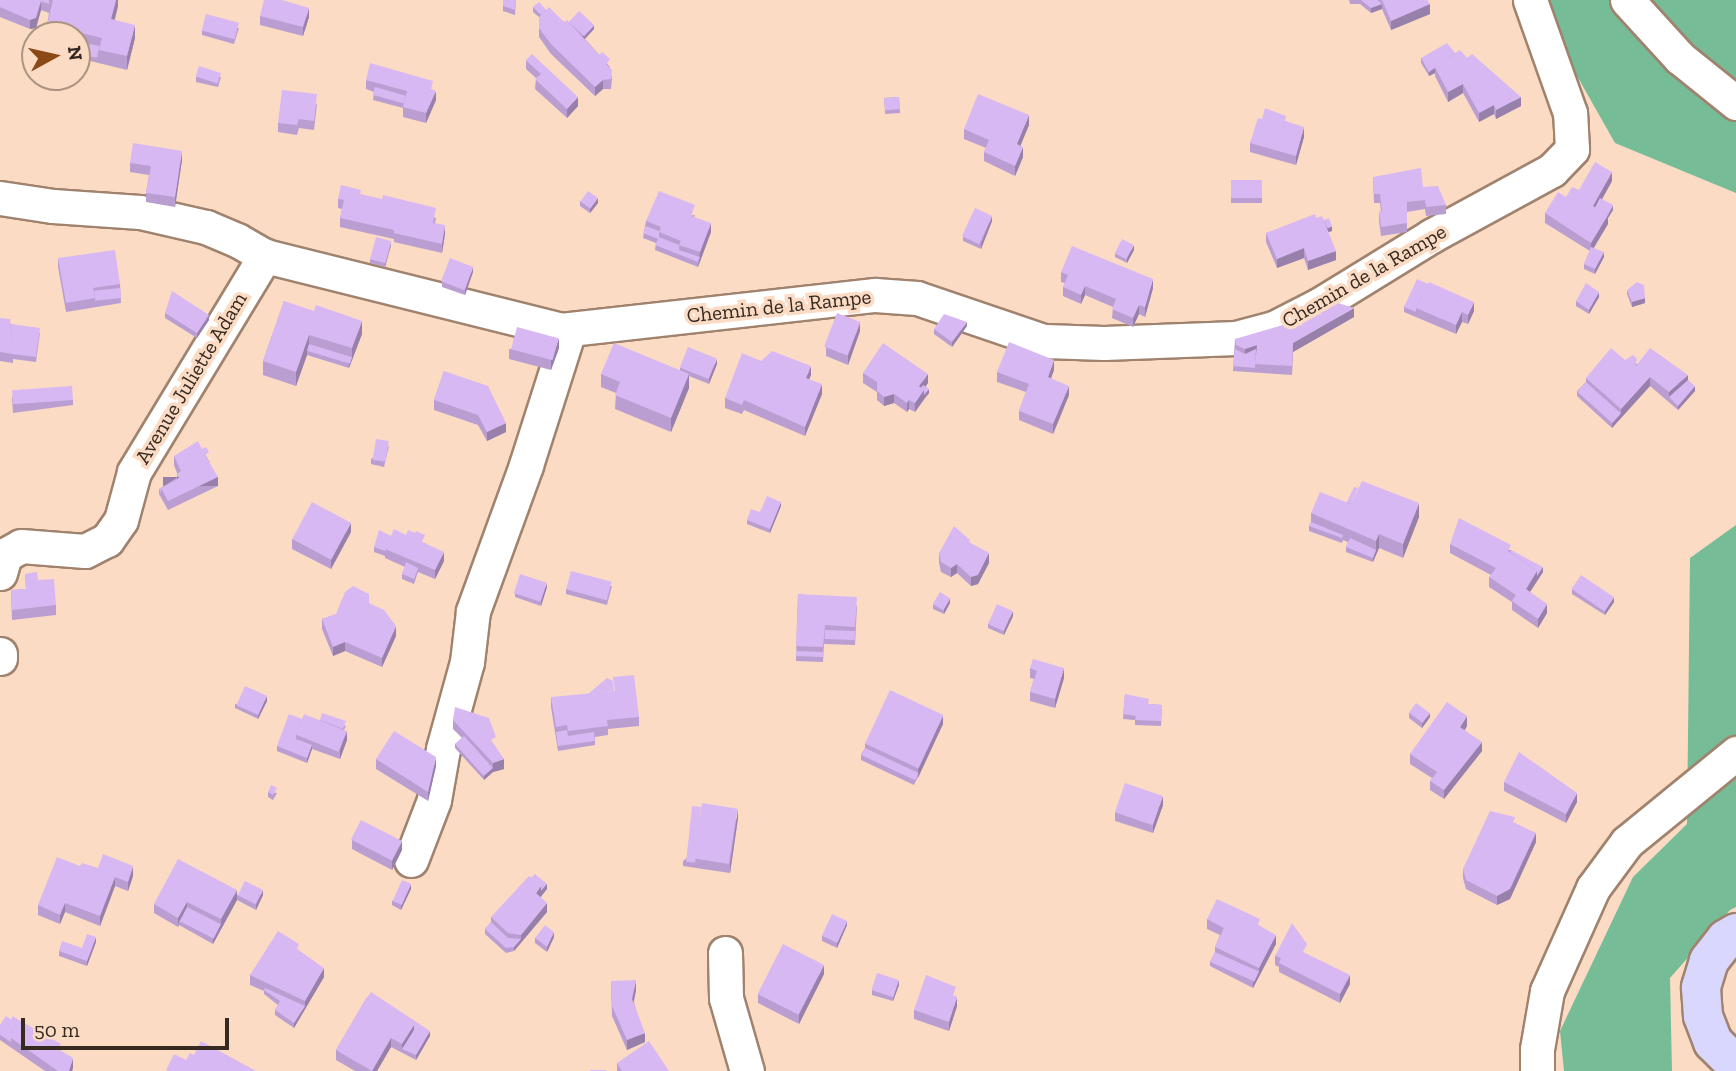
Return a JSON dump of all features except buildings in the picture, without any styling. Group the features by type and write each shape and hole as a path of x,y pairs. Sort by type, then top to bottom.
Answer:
{"main road":[{"path":"1733,1066 1713,1042 1703,1016 1701,988 1709,961 1726,939 1736,933"}],"street":[{"name":"Chemin de la Rampe","path":"0,198 53,206 140,212 193,224 237,240 265,256 569,330 875,295 917,298 1044,341 1104,343 1236,338 1274,328 1319,305 1431,236 1552,170 1572,149 1570,113 1530,0"},
{"path":"1627,0 1680,58 1736,103"},
{"name":"Avenue Juliette Adam","path":"0,573 5,555 21,546 85,551 107,540 121,520 134,472 265,256"},
{"path":"411,860 435,800 443,749 467,662 473,611 526,465 569,330"},
{"path":"1537,1071 1537,1049 1547,991 1593,888 1627,842 1736,753"},
{"path":"724,953 726,998 747,1071"}],"green space":[{"path":"1515,0 1736,0 1736,193 1615,143 1542,14"},
{"path":"1736,525 1736,907 1730,910 1670,978 1672,1071 1564,1071 1560,1031 1633,877 1687,824 1690,558"}]}
